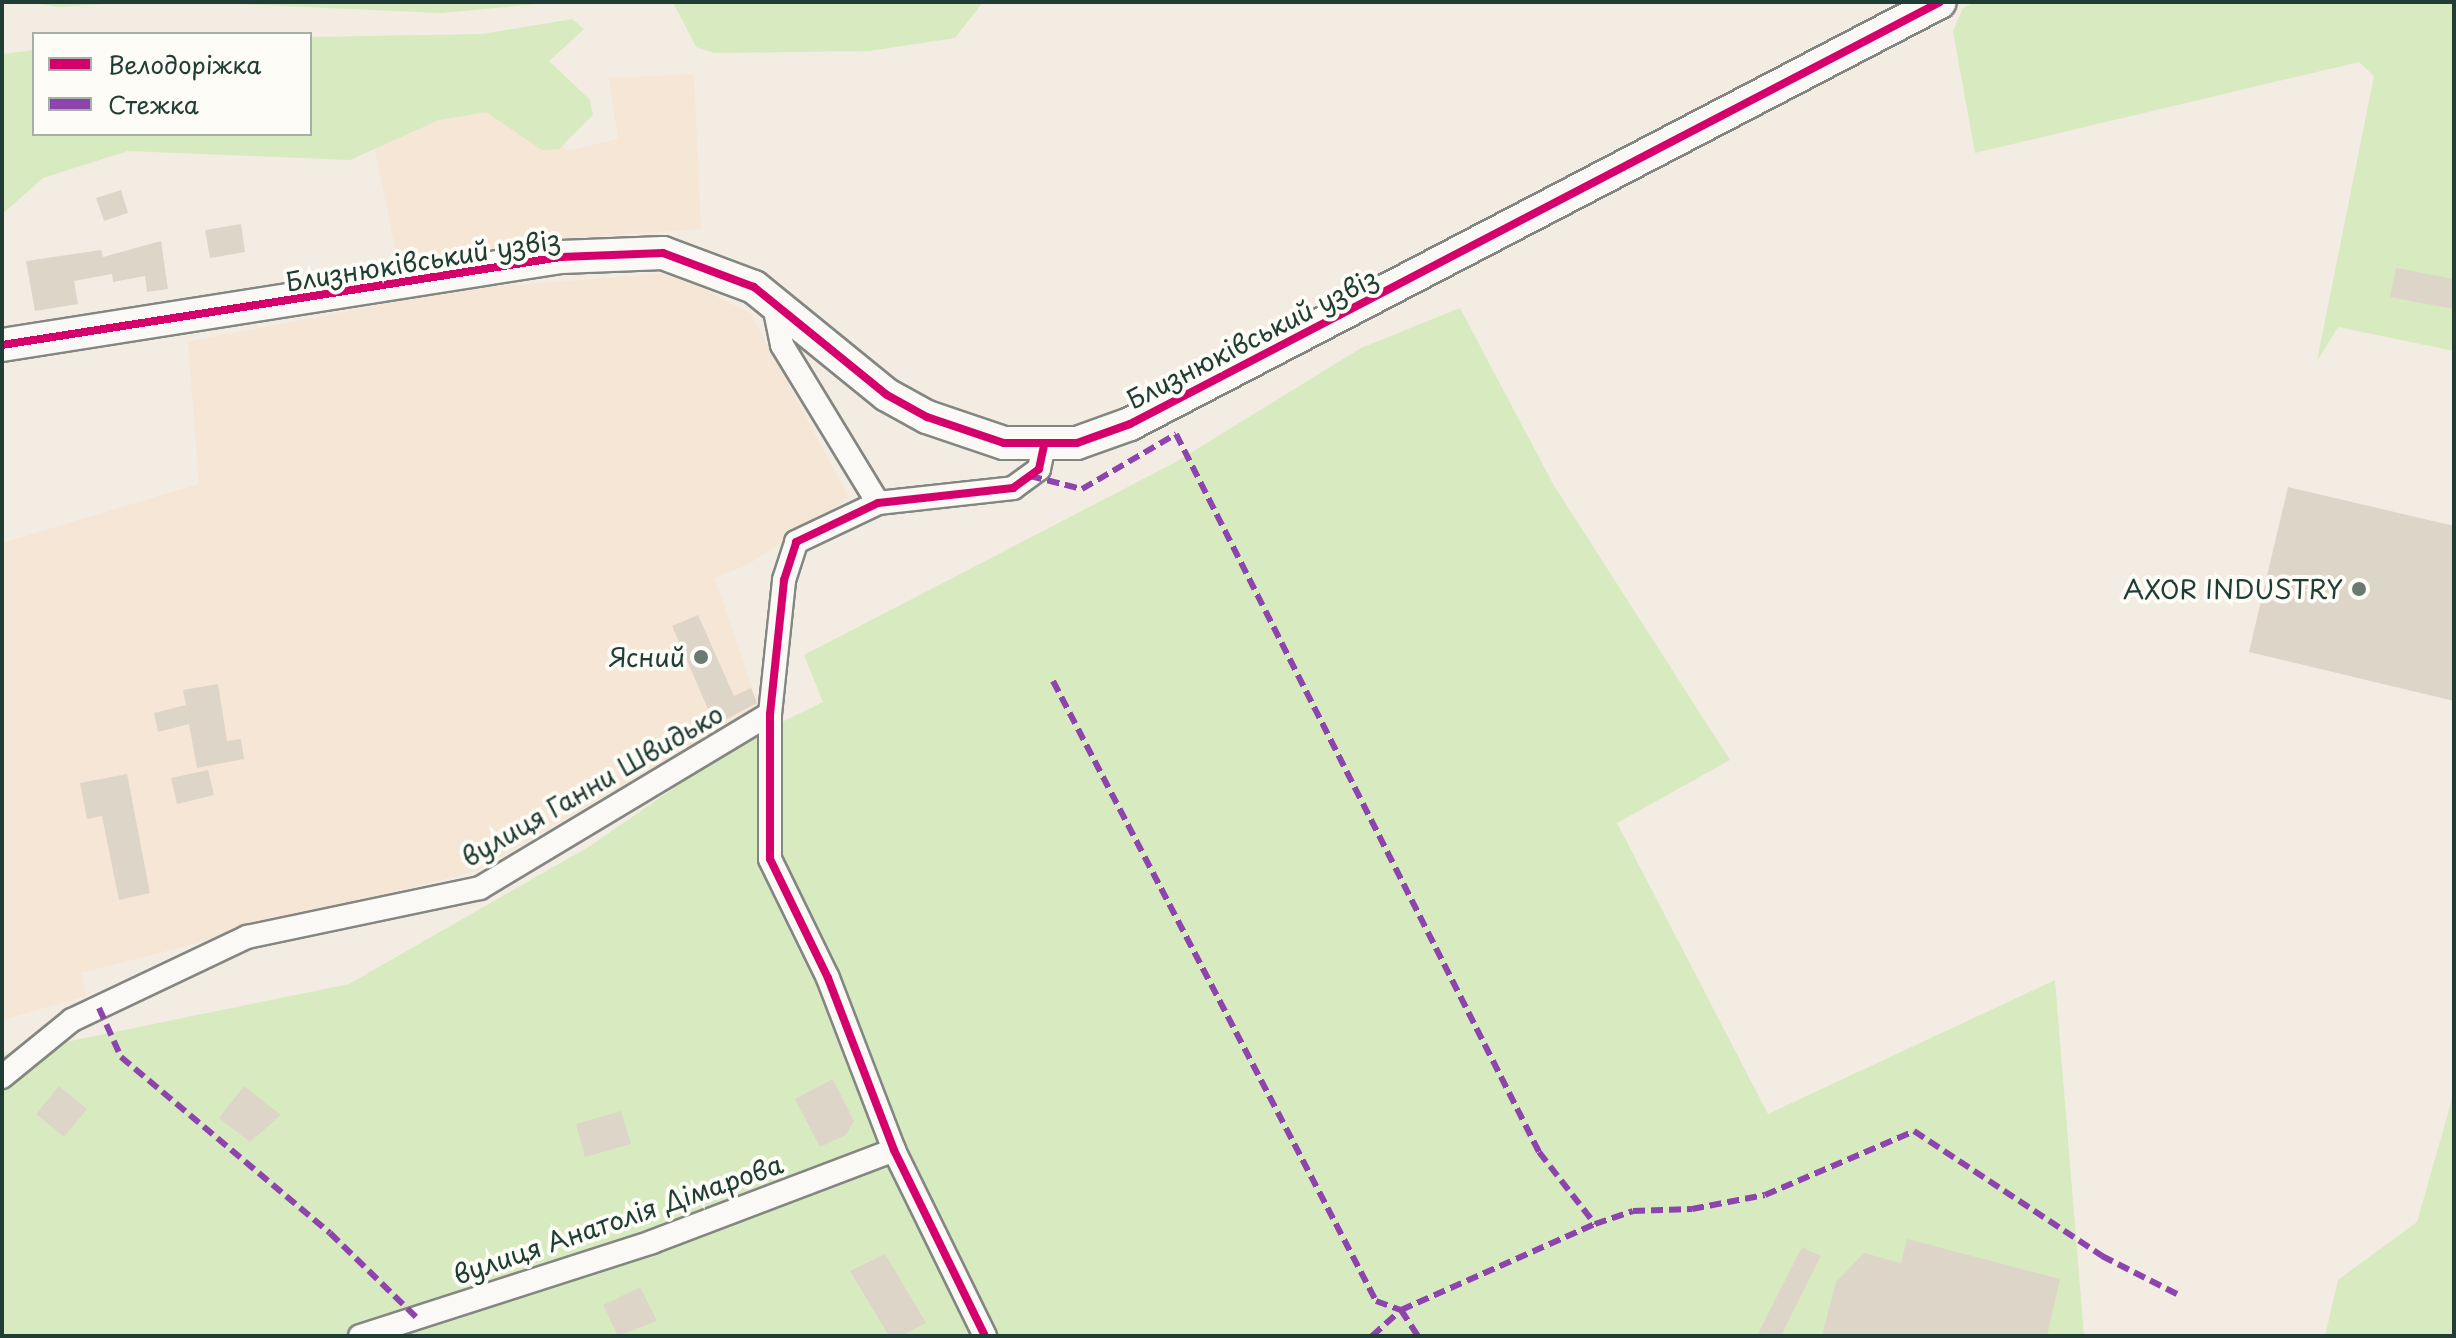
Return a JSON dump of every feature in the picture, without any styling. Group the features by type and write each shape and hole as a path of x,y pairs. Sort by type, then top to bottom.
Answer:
{"street":[{"name":"Близнюківський узвіз","path":"2,345 561,257 642,252 723,272 773,301 887,395 927,417 1004,443 1044,446 1130,424 1940,2"},
{"path":"773,301 782,345 878,503"},
{"path":"985,1336 894,1150 828,978 770,859 770,714 784,580 796,542 878,503 1013,488 1039,469 1044,446"},
{"name":"вулиця Ганни Швидько","path":"2,1077 72,1020 247,937 480,888 770,714"},
{"name":"вулиця Анатолія Дімарова","path":"360,1336 652,1242 894,1150"}],"shaded area":[{"path":"694,74 701,229 557,239 398,262 371,130 492,101 538,121 568,151 618,139 609,78"},
{"path":"673,273 751,314 849,498 749,564 715,578 758,706 476,871 81,973 86,996 2,1020 2,543 199,484 188,342 462,289"}],"green space":[{"path":"27,2 135,2 59,7"},
{"path":"193,2 561,2 441,13"},
{"path":"673,2 983,2 955,38 869,51 714,53 696,47"},
{"path":"1975,2 2454,2 2454,351 2338,327 2317,361 2374,76 2359,62 1975,153 1953,31 1963,8"},
{"path":"572,19 584,29 549,61 590,100 593,115 559,149 542,150 486,112 439,120 350,160 128,151 43,178 2,214 2,54 32,50 32,136 312,136 312,37 482,34"},
{"path":"1460,308 1553,484 1730,760 1617,823 1768,1114 2055,980 2084,1336 2,1336 2,1055 349,984 590,846 739,743 823,702 804,655 1176,462 1361,348"},
{"path":"2454,1092 2454,1336 2325,1336 2338,1280 2417,1222"}],"building":[{"path":"121,190 128,213 104,221 96,198"},
{"path":"241,224 245,252 210,258 205,230"},
{"path":"161,241 168,289 147,292 145,276 113,282 112,274 74,281 78,304 35,311 26,261 101,250 103,257"},
{"path":"2396,268 2454,279 2454,309 2390,297"},
{"name":"AXOR INDUSTRY","path":"2288,487 2454,526 2454,701 2249,652"},
{"name":"Ясний","path":"698,615 734,696 751,688 757,703 715,725 672,626"},
{"path":"218,684 227,741 241,739 244,759 197,768 189,724 158,732 154,713 186,705 183,690"},
{"path":"208,770 214,795 177,804 171,778"},
{"path":"127,774 150,893 119,900 102,816 87,819 80,783"},
{"path":"833,1079 854,1121 846,1135 820,1147 795,1099"},
{"path":"59,1086 87,1109 64,1137 36,1114"},
{"path":"244,1086 281,1115 250,1142 219,1118"},
{"path":"621,1111 631,1144 585,1157 576,1124"},
{"path":"1907,1239 2060,1279 2047,1336 1822,1336 1836,1282 1864,1253 1901,1263"},
{"path":"1802,1247 1821,1256 1781,1336 1757,1336"},
{"path":"885,1254 926,1323 901,1336 889,1336 850,1271"},
{"path":"640,1287 657,1321 618,1336 603,1305"}],"marked path":[{"path":"1030,476 1082,489 1176,434 1539,1152 1595,1224"},
{"path":"1053,681 1376,1301 1401,1310 1418,1336"},
{"path":"99,1008 121,1057 330,1233 419,1320"},
{"path":"1372,1336 1401,1310 1595,1224 1633,1211 1692,1209 1765,1195 1914,1131 2102,1256 2181,1296"}],"cycle path":[{"path":"2,345 561,257 663,253 754,287 887,395 927,417 1004,443 1077,443 1130,424 1940,2"},
{"path":"985,1336 894,1150 828,978 770,859 770,714 784,580 796,542 878,503 1013,488 1039,469 1044,446"}],"place":[{"name":"AXOR INDUSTRY","path":"2359,589"},
{"name":"Ясний","path":"701,657"}]}
